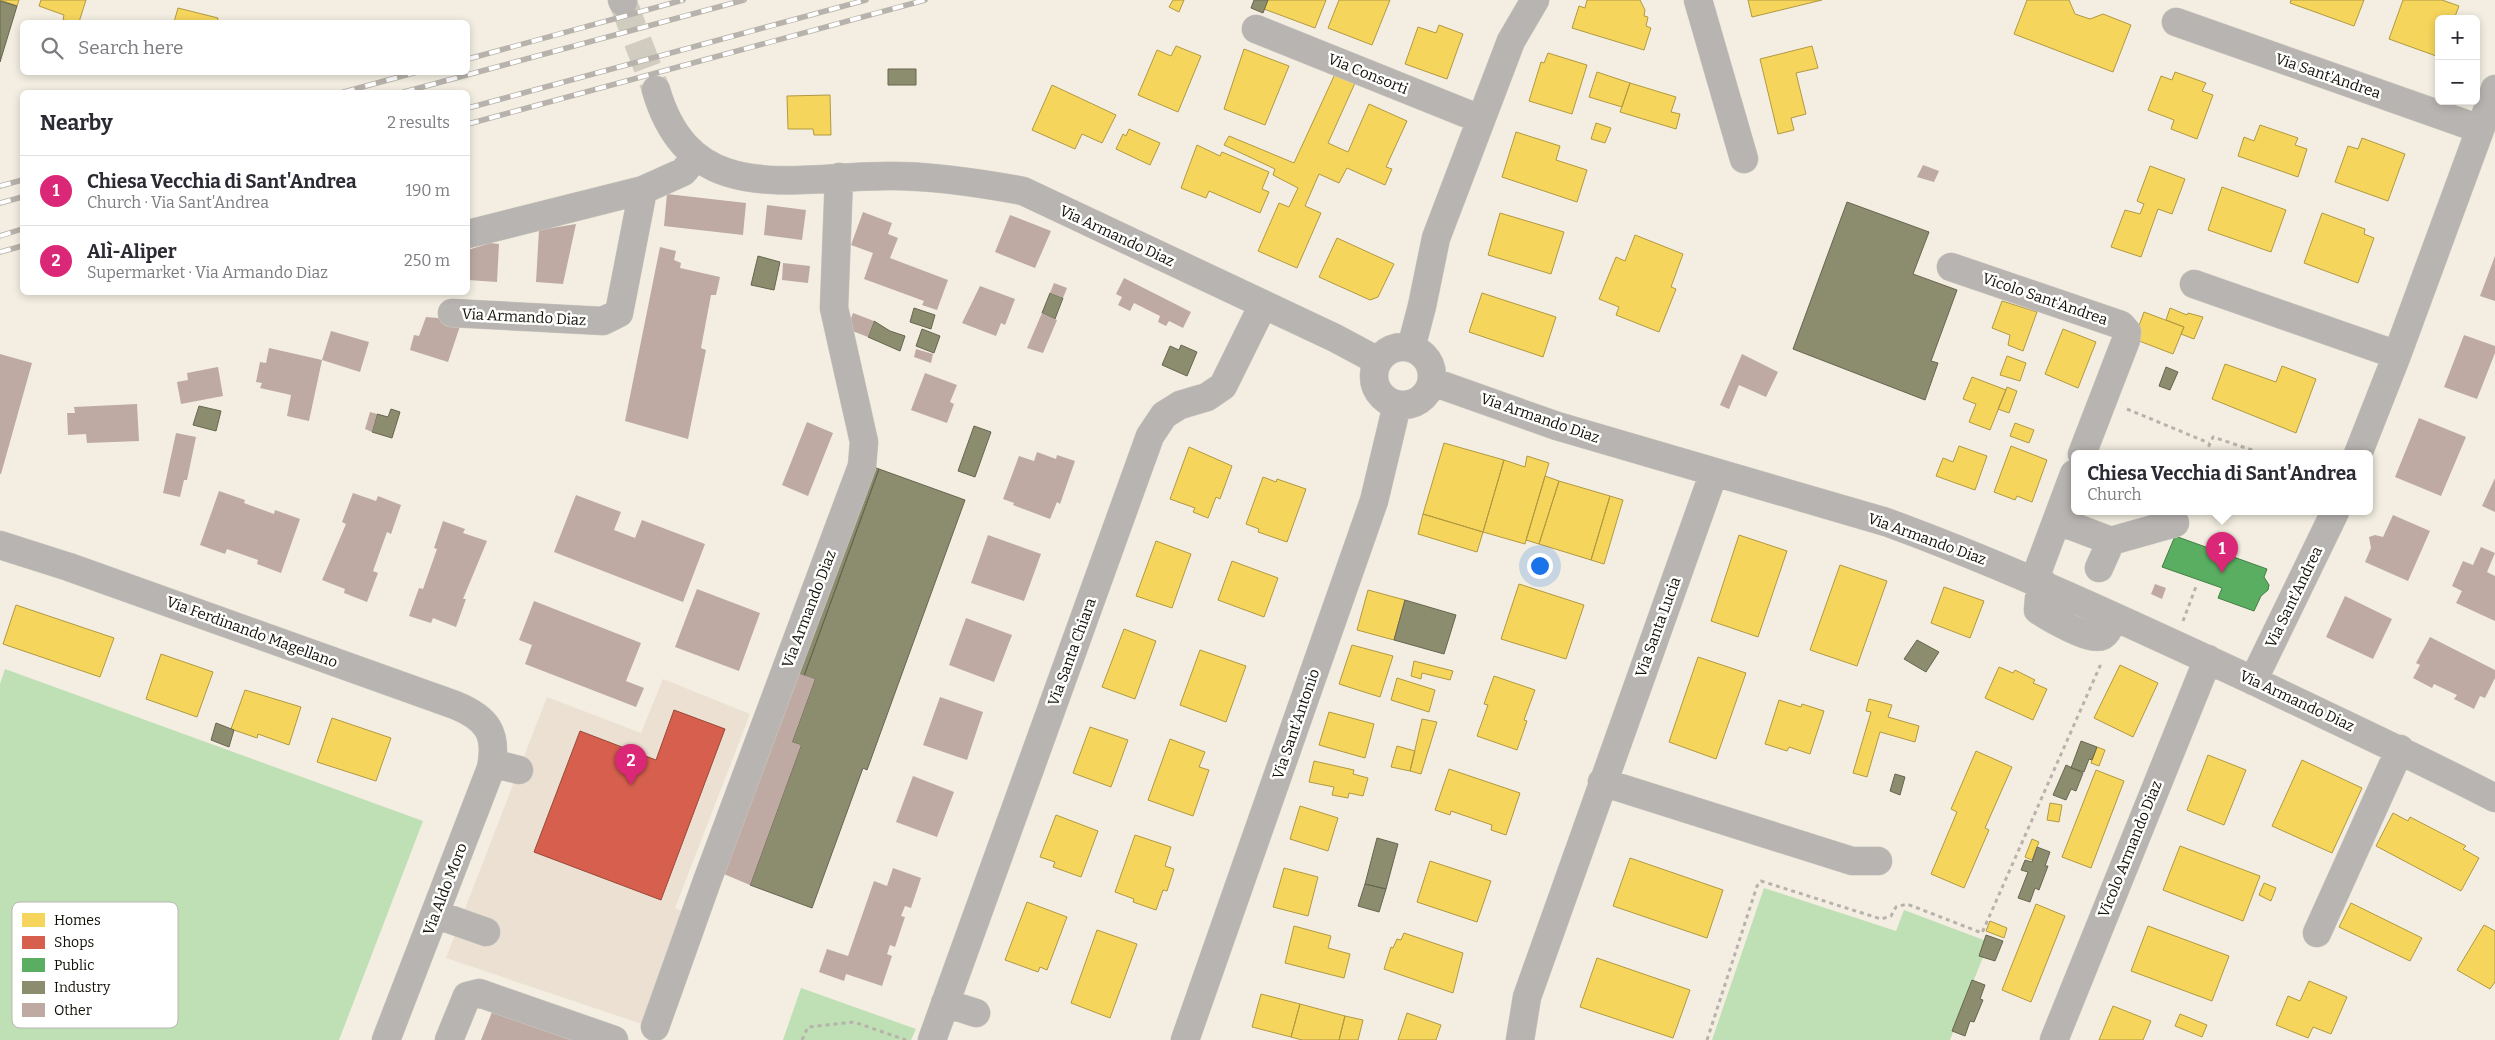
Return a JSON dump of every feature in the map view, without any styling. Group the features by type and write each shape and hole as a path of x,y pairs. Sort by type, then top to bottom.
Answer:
{"street":[{"path":"1411,348 1436,238 1511,41 1535,0"},
{"path":"1698,0 1744,159"},
{"name":"Via Sant'Andrea","path":"2176,22 2480,129"},
{"name":"Via Consorti","path":"1256,29 1480,119"},
{"path":"2360,450 2398,355 2495,89"},
{"name":"Via Armando Diaz","path":"656,90 665,115 678,137 696,157 711,168 740,178 772,180 893,176 971,181 1023,192 1378,361"},
{"path":"470,233 643,190 683,172 696,157"},
{"name":"Via Armando Diaz","path":"655,1026 710,871 862,466 864,442 834,308 839,177"},
{"name":"Via Armando Diaz","path":"452,313 603,321 619,313 643,190"},
{"name":"Vicolo Sant'Andrea","path":"1951,267 2121,325 2127,332 2126,340 2083,450"},
{"path":"2194,284 2398,355"},
{"name":"Via Santa Chiara","path":"932,1040 1150,436 1164,415 1180,405 1208,397 1223,386 1263,305"},
{"path":"1398,347 1411,348 1421,353 1429,362 1433,382 1430,391 1423,398 1411,405 1397,405 1384,399 1375,388 1373,374 1378,361 1386,352 1398,347"},
{"name":"Via Armando Diaz","path":"1433,382 1557,426 1886,522 2040,583 2174,643 2400,749 2495,798"},
{"name":"Via Sant'Antonio","path":"1185,1040 1374,501 1397,405"},
{"name":"Via Santa Lucia","path":"1520,1040 1527,997 1714,472"},
{"path":"2071,484 2040,583 2038,610 2049,619 2094,637 2102,636 2109,628 2113,616"},
{"name":"Via Sant'Andrea","path":"2254,681 2326,515"},
{"path":"2069,525 2110,541 2174,523"},
{"path":"2099,568 2110,541"},
{"name":"Via Ferdinando Magellano","path":"0,545 69,567 455,705 482,719 492,750"},
{"name":"Vicolo Armando Diaz","path":"2054,1040 2208,659"},
{"path":"2317,933 2400,749"},
{"path":"492,750 519,770"},
{"name":"Via Aldo Moro","path":"386,1040 435,914 492,750"},
{"path":"1602,782 1852,861 1878,861"},
{"path":"435,914 486,932"},
{"path":"449,1040 467,996 479,993 614,1040"},
{"path":"945,1002 976,1013"}],"path":[{"path":"2102,399 2209,442"},
{"path":"2206,450 2213,437 2218,437 2253,450"},
{"path":"2174,643 2197,584"},
{"path":"1707,1040 1757,886 1761,882 1881,919 1891,916 1896,907 1906,904 1982,933 2100,666 2094,637"},
{"path":"802,1040 808,1027 854,1022 906,1040"}],"shaded area":[{"path":"663,679 750,714 675,908 684,912 642,1024 446,958 547,697 641,733"}],"green space":[{"path":"5,669 423,821 339,1040 0,1040 0,684"},
{"path":"1764,888 1896,931 1904,910 1989,942 1950,1040 1712,1040"},
{"path":"801,988 916,1029 911,1040 783,1040"}],"building: Homes":[{"path":"0,0 19,0 17,6"},
{"path":"41,0 86,0 80,20 63,20 64,15 39,6"},
{"path":"1173,0 1184,0 1179,12 1169,7"},
{"path":"1268,0 1326,0 1315,28 1264,9"},
{"path":"1339,0 1390,0 1372,45 1328,28"},
{"path":"1587,0 1640,0 1645,10 1644,16 1648,17 1646,26 1651,28 1644,50 1572,28 1579,6 1585,8"},
{"path":"1748,0 1822,0 1752,17"},
{"path":"2027,0 2069,0 2075,14 2090,19 2103,14 2131,25 2113,72 2014,34"},
{"path":"2291,0 2364,0 2354,26 2290,3"},
{"path":"2403,0 2442,0 2459,6 2456,15 2435,15 2435,56 2389,39"},
{"path":"178,8 218,18 218,20 175,20"},
{"path":"1439,25 1463,34 1447,79 1405,64 1418,27 1436,33"},
{"path":"1176,46 1201,56 1178,112 1138,95 1157,50 1171,56"},
{"path":"1812,46 1818,68 1796,73 1806,114 1791,118 1794,130 1778,134 1760,59"},
{"path":"1244,49 1289,66 1265,125 1224,109"},
{"path":"1548,53 1587,65 1572,114 1529,101 1541,62 1544,63"},
{"path":"1597,72 1630,83 1622,107 1589,97"},
{"path":"2175,72 2206,83 2202,91 2213,95 2197,139 2171,129 2174,120 2148,110 2161,76 2172,80"},
{"path":"1335,74 1355,83 1328,143 1348,152 1369,104 1407,121 1386,167 1392,169 1385,185 1347,168 1339,183 1319,174 1305,206 1321,213 1297,268 1258,251 1279,203 1289,207 1298,188 1273,175 1275,169 1224,145 1229,136 1294,163"},
{"path":"1630,83 1676,97 1671,112 1680,114 1676,129 1620,112"},
{"path":"1052,85 1116,115 1102,143 1082,134 1075,149 1032,130"},
{"path":"830,95 831,135 814,135 813,129 788,129 787,96"},
{"path":"1596,123 1611,128 1605,143 1591,139"},
{"path":"2260,125 2298,138 2295,145 2307,149 2298,177 2238,156 2244,137 2254,141"},
{"path":"1129,129 1160,143 1150,165 1116,149 1123,134 1126,136"},
{"path":"1516,132 1560,146 1556,160 1587,170 1577,202 1502,177"},
{"path":"2362,138 2405,154 2388,201 2335,182 2348,146 2358,149"},
{"path":"1197,145 1220,156 1222,152 1269,172 1262,189 1269,192 1260,213 1209,191 1206,198 1181,188"},
{"path":"2150,166 2185,179 2172,214 2158,209 2141,257 2111,247 2125,210 2140,214 2144,204 2137,201"},
{"path":"2222,187 2286,210 2271,252 2208,230"},
{"path":"1500,213 1564,232 1551,274 1488,255"},
{"path":"2322,213 2365,229 2364,234 2374,238 2358,283 2304,263"},
{"path":"1635,235 1683,254 1671,287 1676,289 1659,332 1616,315 1619,307 1599,299 1616,257 1625,261"},
{"path":"1337,238 1394,264 1378,297 1370,300 1319,277"},
{"path":"1482,293 1556,317 1543,357 1469,332"},
{"path":"2002,301 2037,312 2023,351 2008,345 2010,335 1992,328"},
{"path":"2170,308 2187,315 2188,313 2203,317 2194,339 2181,334 2184,327 2166,320"},
{"path":"2144,312 2184,327 2173,354 2134,339"},
{"path":"2063,329 2096,342 2078,388 2045,374"},
{"path":"2007,356 2026,363 2020,381 2000,375"},
{"path":"2225,364 2276,382 2282,366 2316,379 2296,433 2212,399"},
{"path":"1972,377 2006,390 1990,430 1969,422 1976,404 1963,399"},
{"path":"2007,387 2017,391 2009,413 1998,409"},
{"path":"2015,423 2034,430 2029,443 2010,436"},
{"path":"1444,443 1504,460 1483,532 1423,514"},
{"path":"1959,446 1987,456 1975,490 1936,476 1943,458 1953,462"},
{"path":"2011,446 2047,460 2032,502 2017,496 2015,500 1994,492"},
{"path":"1189,447 1232,466 1220,499 1216,497 1208,518 1193,512 1195,508 1170,499"},
{"path":"1527,456 1549,463 1525,544 1483,532 1504,460 1525,467"},
{"path":"1545,476 1559,481 1539,544 1526,540"},
{"path":"1263,477 1276,482 1277,479 1306,489 1287,542 1258,532 1259,529 1246,524"},
{"path":"1559,481 1610,496 1591,560 1539,544"},
{"path":"1610,496 1623,500 1604,564 1591,560"},
{"path":"1423,514 1483,532 1477,552 1418,534"},
{"path":"1739,535 1787,551 1758,637 1711,621"},
{"path":"1156,541 1191,554 1172,608 1136,596"},
{"path":"1232,561 1278,578 1264,617 1218,600"},
{"path":"1840,565 1887,581 1857,666 1810,650"},
{"path":"1519,584 1584,605 1566,659 1501,639"},
{"path":"1944,587 1984,601 1970,638 1931,623"},
{"path":"1368,590 1405,600 1394,640 1357,630"},
{"path":"16,605 114,638 100,677 3,644"},
{"path":"1124,629 1156,641 1135,699 1102,687"},
{"path":"1352,645 1393,656 1380,697 1339,684"},
{"path":"1200,650 1246,666 1226,722 1180,705"},
{"path":"161,654 213,672 197,717 146,699"},
{"path":"1698,657 1746,673 1716,759 1669,742"},
{"path":"1414,661 1453,671 1450,680 1422,673 1421,679 1411,676"},
{"path":"2120,665 2158,683 2133,737 2094,718"},
{"path":"1999,667 2013,673 2015,670 2035,680 2033,683 2047,689 2033,720 1985,698"},
{"path":"1494,676 1535,690 1524,720 1527,721 1517,750 1477,736 1488,705 1484,704"},
{"path":"1397,678 1435,690 1429,712 1391,700"},
{"path":"245,690 301,707 289,745 258,734 257,738 231,729"},
{"path":"1869,699 1892,705 1888,717 1919,726 1915,742 1880,732 1867,777 1853,773 1871,712 1866,711"},
{"path":"1779,700 1801,707 1802,704 1824,711 1810,754 1789,747 1787,751 1765,744"},
{"path":"1329,712 1374,724 1365,758 1319,745"},
{"path":"332,718 391,738 376,781 317,762"},
{"path":"1422,719 1437,722 1421,774 1410,771"},
{"path":"1090,727 1128,740 1111,787 1073,773"},
{"path":"1170,739 1205,752 1199,767 1209,770 1193,816 1148,800"},
{"path":"1397,746 1415,751 1410,771 1391,767"},
{"path":"2097,747 2105,750 2099,766 2091,763"},
{"path":"1976,751 2012,767 1985,828 1989,830 1964,888 1931,874 1957,812 1951,809"},
{"path":"2208,755 2246,770 2224,825 2187,810"},
{"path":"2302,760 2362,788 2332,853 2272,826"},
{"path":"1314,761 1354,770 1353,774 1368,778 1363,796 1349,793 1348,798 1332,795 1334,787 1309,782"},
{"path":"1449,769 1520,793 1506,835 1491,830 1492,825 1451,811 1450,815 1435,810"},
{"path":"2096,770 2124,781 2091,868 2062,857"},
{"path":"2050,803 2062,805 2059,822 2047,820"},
{"path":"1300,806 1338,818 1328,851 1290,839"},
{"path":"2393,813 2408,821 2410,817 2466,846 2463,849 2479,858 2461,891 2376,846"},
{"path":"1056,815 1098,831 1081,877 1053,867 1055,862 1040,857"},
{"path":"1135,835 1171,847 1165,866 1174,869 1167,891 1163,890 1156,910 1133,902 1134,899 1115,892"},
{"path":"2032,839 2039,842 2032,860 2025,857"},
{"path":"2180,846 2260,876 2243,921 2163,890"},
{"path":"1630,858 1723,890 1707,938 1613,906"},
{"path":"1430,861 1491,881 1477,922 1417,902"},
{"path":"1284,868 1318,877 1308,916 1273,907"},
{"path":"2264,883 2276,888 2271,901 2259,895"},
{"path":"1027,902 1067,917 1047,970 1040,967 1038,972 1005,960"},
{"path":"2351,903 2422,938 2410,961 2339,927"},
{"path":"2036,904 2065,916 2031,1002 2002,990"},
{"path":"1990,921 2007,928 2004,938 1986,931"},
{"path":"2484,925 2495,931 2495,982 2490,989 2457,970"},
{"path":"1294,926 1331,936 1328,948 1350,954 1344,978 1285,963"},
{"path":"2148,926 2229,956 2212,1001 2131,971"},
{"path":"1097,930 1137,944 1110,1018 1071,1003"},
{"path":"1404,933 1463,953 1453,993 1384,969 1391,947 1393,948 1397,939 1401,940"},
{"path":"1597,958 1690,990 1673,1038 1580,1007"},
{"path":"2309,981 2347,997 2331,1034 2313,1027 2308,1038 2276,1025 2288,996 2300,1001"},
{"path":"1261,994 1300,1004 1291,1037 1252,1027"},
{"path":"1300,1004 1345,1016 1339,1040 1302,1040 1291,1037"},
{"path":"2113,1006 2151,1021 2143,1040 2099,1040"},
{"path":"1407,1013 1441,1025 1436,1040 1398,1040"},
{"path":"2180,1014 2207,1025 2202,1037 2175,1026"},
{"path":"1345,1016 1363,1020 1358,1040 1339,1040"}],"building: Shops":[{"path":"674,710 725,729 661,900 534,852 580,731 656,760"}],"building: Public":[{"path":"2175,536 2267,569 2264,577 2269,585 2268,590 2261,596 2254,611 2218,598 2222,588 2162,567"}],"building: Industry":[{"path":"1254,0 1268,0 1263,13 1251,8"},
{"path":"0,1 17,6 0,62"},
{"path":"888,69 916,69 916,85 888,85"},
{"path":"1847,202 1929,232 1913,274 1957,290 1931,361 1938,363 1925,400 1793,349"},
{"path":"758,256 780,262 774,290 751,285"},
{"path":"1050,293 1063,298 1055,319 1042,313"},
{"path":"914,308 935,315 931,329 910,322"},
{"path":"874,321 890,331 905,336 900,351 868,337"},
{"path":"922,329 940,336 934,353 916,346"},
{"path":"1181,345 1197,352 1187,376 1162,365 1170,346 1179,350"},
{"path":"2166,367 2178,372 2170,390 2159,386"},
{"path":"199,406 221,411 216,431 193,425"},
{"path":"391,409 400,412 392,438 372,432 377,414 388,417"},
{"path":"974,426 991,432 975,477 958,471"},
{"path":"869,465 879,469 804,676 794,672"},
{"path":"879,469 965,500 867,770 863,768 812,908 750,885 801,745 792,742 815,679 804,676"},
{"path":"1405,600 1456,615 1444,654 1394,640"},
{"path":"1917,640 1939,652 1926,672 1904,659"},
{"path":"216,723 234,730 229,747 211,740"},
{"path":"2081,741 2097,747 2092,760 2089,759 2084,772 2071,768"},
{"path":"2066,765 2083,773 2076,791 2071,789 2066,800 2053,795"},
{"path":"1895,774 1905,777 1900,795 1890,791"},
{"path":"1377,838 1398,844 1386,889 1365,884"},
{"path":"2037,847 2050,852 2045,866 2048,866 2039,890 2035,888 2030,902 2018,898 2028,872 2021,870 2025,860 2032,862"},
{"path":"1365,884 1386,889 1379,912 1358,906"},
{"path":"1986,935 2003,941 1995,961 1979,956"},
{"path":"1972,980 1985,985 1980,999 1983,1000 1974,1022 1970,1021 1965,1036 1952,1031"}],"building: Other":[{"path":"1923,165 1939,171 1934,182 1917,177"},
{"path":"667,194 746,203 743,235 664,226"},
{"path":"767,205 806,210 802,240 764,235"},
{"path":"863,212 892,223 888,234 898,238 890,258 948,280 937,310 922,305 924,301 864,279 873,253 851,245"},
{"path":"1010,215 1051,231 1035,268 995,252"},
{"path":"576,224 563,284 536,282 539,230"},
{"path":"490,243 499,244 497,282 470,280 470,249"},
{"path":"660,247 676,251 674,260 681,263 680,268 720,277 716,295 711,295 701,348 706,350 688,439 625,421"},
{"path":"2495,256 2495,301 2480,296"},
{"path":"783,263 810,266 808,283 782,280"},
{"path":"1124,278 1191,312 1183,328 1169,321 1166,326 1158,322 1160,316 1134,303 1130,311 1118,305 1122,297 1116,294"},
{"path":"1054,283 1067,288 1063,298 1050,293"},
{"path":"980,286 1015,299 1005,325 1001,323 996,336 962,323"},
{"path":"853,313 874,321 868,337 847,329"},
{"path":"1042,313 1057,320 1043,353 1027,348"},
{"path":"426,317 462,320 448,362 410,350 414,335 419,336"},
{"path":"331,331 369,342 360,372 322,360"},
{"path":"2464,335 2495,346 2495,353 2477,399 2444,387"},
{"path":"269,348 322,360 309,421 287,416 291,395 260,388 262,383 256,382 260,362 266,363"},
{"path":"916,349 933,354 931,363 914,357"},
{"path":"0,354 32,363 1,474 0,474"},
{"path":"1742,354 1778,372 1766,397 1739,385 1729,409 1720,405"},
{"path":"218,367 223,396 181,404 177,382 188,380 187,373"},
{"path":"925,373 957,385 950,402 954,404 947,423 911,410"},
{"path":"137,404 139,441 87,443 86,434 68,435 67,413 75,413 74,407"},
{"path":"370,412 377,414 372,432 365,429"},
{"path":"2419,418 2466,437 2441,496 2395,477"},
{"path":"807,422 833,433 808,496 782,485"},
{"path":"176,433 196,437 187,480 184,480 180,497 163,493"},
{"path":"1037,452 1056,459 1057,455 1075,461 1060,504 1057,502 1050,519 1013,505 1014,503 1003,499 1019,456 1034,461"},
{"path":"2495,478 2495,512 2482,506"},
{"path":"219,491 245,500 244,503 274,514 275,510 300,519 281,573 257,564 258,560 227,549 225,554 200,545"},
{"path":"353,493 376,501 378,496 401,505 391,534 387,532 373,571 378,573 367,602 344,593 345,589 322,580 346,524 342,522"},
{"path":"576,495 621,512 614,530 635,538 642,520 705,544 683,602 554,552"},
{"path":"2393,515 2430,531 2408,581 2365,562 2371,548 2369,537 2375,535 2383,537"},
{"path":"443,521 465,529 463,533 487,541 463,599 466,599 456,627 433,618 431,623 409,616 419,588 423,589 437,549 434,548"},
{"path":"988,535 1041,554 1024,601 971,583"},
{"path":"2481,547 2495,553 2487,572 2495,576 2495,621 2456,603 2462,591 2452,586 2463,561 2473,565"},
{"path":"2155,584 2166,588 2162,599 2151,594"},
{"path":"697,589 760,613 739,671 675,647"},
{"path":"2345,596 2392,619 2373,659 2326,637"},
{"path":"534,601 641,643 626,681 644,688 636,707 525,664 532,645 519,640"},
{"path":"966,618 1012,635 994,682 949,665"},
{"path":"2430,637 2495,670 2495,678 2485,698 2480,696 2474,709 2454,699 2457,695 2434,684 2432,688 2413,678 2420,665 2416,663"},
{"path":"794,672 815,679 792,742 801,745 750,885 719,872"},
{"path":"940,697 983,712 967,760 923,745"},
{"path":"913,776 954,792 937,837 896,822"},
{"path":"893,868 921,878 911,908 905,906 901,916 905,917 895,947 890,945 887,954 892,956 882,986 846,974 844,981 819,972 827,949 848,956 874,881 887,886"},
{"path":"496,1002 588,1040 481,1040"}],"tunnel":[{"path":"623,2 656,90"}],"railway":[{"path":"470,58 683,0"},
{"path":"470,74 744,0"},
{"path":"470,107 866,0"},
{"path":"470,123 925,0"},
{"path":"351,90 406,75"},
{"path":"411,90 467,75"},
{"path":"0,186 20,181"},
{"path":"0,203 20,198"},
{"path":"0,236 20,230"},
{"path":"0,252 20,247"}],"place":[{"name":"Chiesa Vecchia di Sant'Andrea","path":"2222,573"},
{"name":"Alì-Aliper","path":"631,785"}]}
